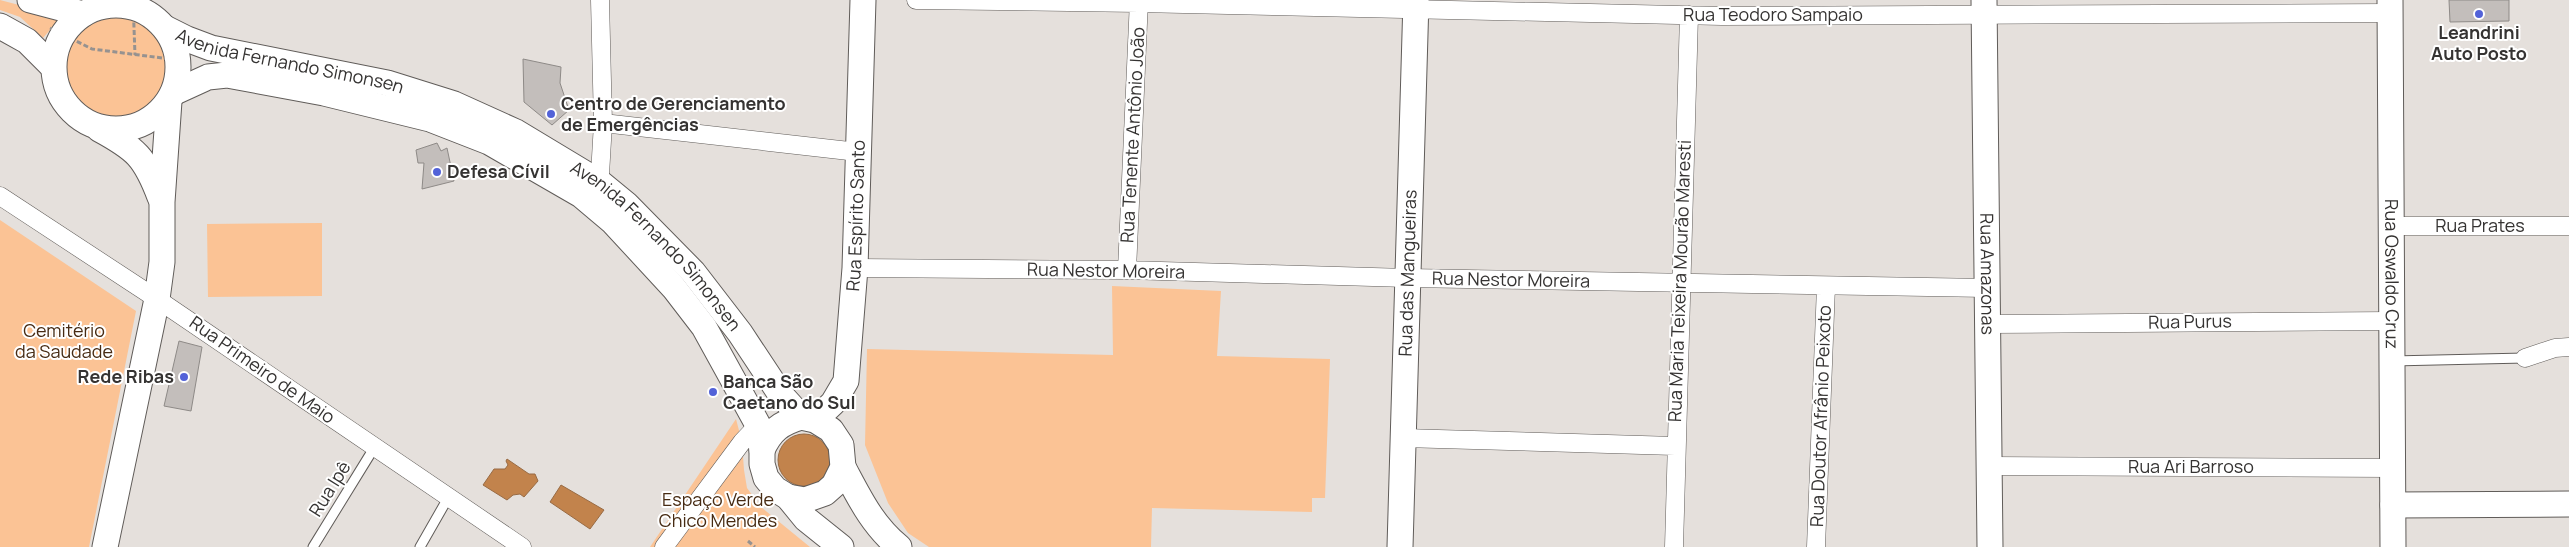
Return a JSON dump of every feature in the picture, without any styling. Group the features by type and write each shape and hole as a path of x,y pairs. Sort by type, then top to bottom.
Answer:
{"main road":[{"path":"30,0 95,7 114,4 149,11 174,43 178,60 178,76 171,97 162,202 162,262 158,299 105,547"},
{"name":"Rua Espírito Santo","path":"808,418 833,403 846,381 855,268 863,0"},
{"name":"Rua das Mangueiras","path":"1400,547 1416,5"},
{"name":"Rua Oswaldo Cruz","path":"2390,6 2393,547"},
{"path":"95,7 67,28 57,32 53,67 56,86 64,104 78,117 123,142 145,162 162,202"},
{"name":"Rua Amazonas","path":"1984,7 1990,547"},
{"name":"Avenida Fernando Simonsen","path":"149,11 187,40 211,48 387,83 454,104 516,132 600,182 627,205 693,272 740,333 781,395 808,418 831,430 841,445 843,467 863,506 878,528 899,547"},
{"path":"0,26 27,41 53,67"},
{"name":"Avenida Fernando Simonsen","path":"95,126 116,130 136,126 155,116 171,97 208,77 228,75 324,93 430,119 489,142 581,195 613,222 674,288 704,327 758,425 762,464 766,478 775,490 788,497 806,519 841,547"},
{"path":"762,450 768,437 777,427 808,418"},
{"path":"788,497 805,500 824,493 838,480 843,467"},
{"path":"2393,505 2569,504"}],"street":[{"path":"597,209 603,123 600,0"},
{"name":"Rua Teodoro Sampaio","path":"916,0 1555,6 1689,15 1722,8 2390,6"},
{"name":"Rua Tenente Antônio João","path":"1127,270 1139,1"},
{"name":"Rua Maria Teixeira Mourão Maresti","path":"1674,547 1675,446 1689,15"},
{"path":"603,123 858,152"},
{"name":"Rua Primeiro de Maio","path":"0,196 158,299 374,448 522,547"},
{"name":"Rua Prates","path":"2392,226 2569,226"},
{"name":"Rua Nestor Moreira","path":"855,268 1127,270 1407,278 1987,288"},
{"name":"Rua Doutor Afrânio Peixoto","path":"1816,547 1826,286"},
{"name":"Rua Purus","path":"1988,324 2392,320"},
{"path":"2525,358 2555,348 2569,348"},
{"path":"664,547 742,442 758,425"},
{"path":"1403,438 1675,446"},
{"name":"Rua Ari Barroso","path":"1990,466 2393,468"}],"lane":[{"path":"2392,361 2525,358"},
{"name":"Rua Ipê","path":"313,547 374,448"},
{"path":"420,547 448,498"}],"path":[{"path":"135,55 149,11"},
{"path":"57,32 92,49 178,60"},
{"path":"748,547 748,541 755,547"}],"green space":[{"path":"0,0 57,15 56,23 43,38 20,17 0,10"},
{"path":"116,18 136,22 152,33 163,49 167,69 163,89 152,105 136,116 116,120 96,116 80,105 69,89 65,69 69,49 80,33 96,22"},
{"name":"Cemitério da Saudade","path":"0,220 136,311 89,547 0,547"},
{"path":"322,223 322,296 208,297 207,224"},
{"path":"1112,286 1221,291 1217,356 1330,359 1325,498 1312,498 1312,512 1152,508 1151,547 929,547 908,533 888,503 865,445 867,349 1113,355"},
{"name":"Espaço Verde Chico Mendes","path":"736,419 742,442 747,488 761,507 810,547 650,547"}],"shaded area":[{"path":"804,434 814,436 822,442 828,450 830,460 828,470 822,478 814,484 804,486 794,484 786,478 780,470 778,460 780,450 786,442 794,436"},
{"path":"507,459 529,474 535,474 538,481 524,497 520,494 513,495 507,500 483,485 494,469 505,469 508,465"},
{"path":"561,485 604,510 590,529 550,502"}],"building":[{"name":"Leandrini Auto Posto","path":"2449,0 2509,0 2509,21 2450,22"},
{"path":"523,59 561,67 560,83 569,110 552,125 524,102"},
{"name":"Defesa Cívil","path":"437,143 441,151 447,148 454,181 422,189 424,163 418,163 416,150"},
{"name":"Rede Ribas","path":"179,341 202,347 191,411 164,406"}],"place":[{"name":"Leandrini Auto Posto","path":"2479,14"},
{"name":"Centro de Gerenciamento de Emergências","path":"551,114"},
{"name":"Defesa Cívil","path":"437,172"},
{"name":"Rede Ribas","path":"184,377"},
{"name":"Banca São Caetano do Sul","path":"713,392"}]}
